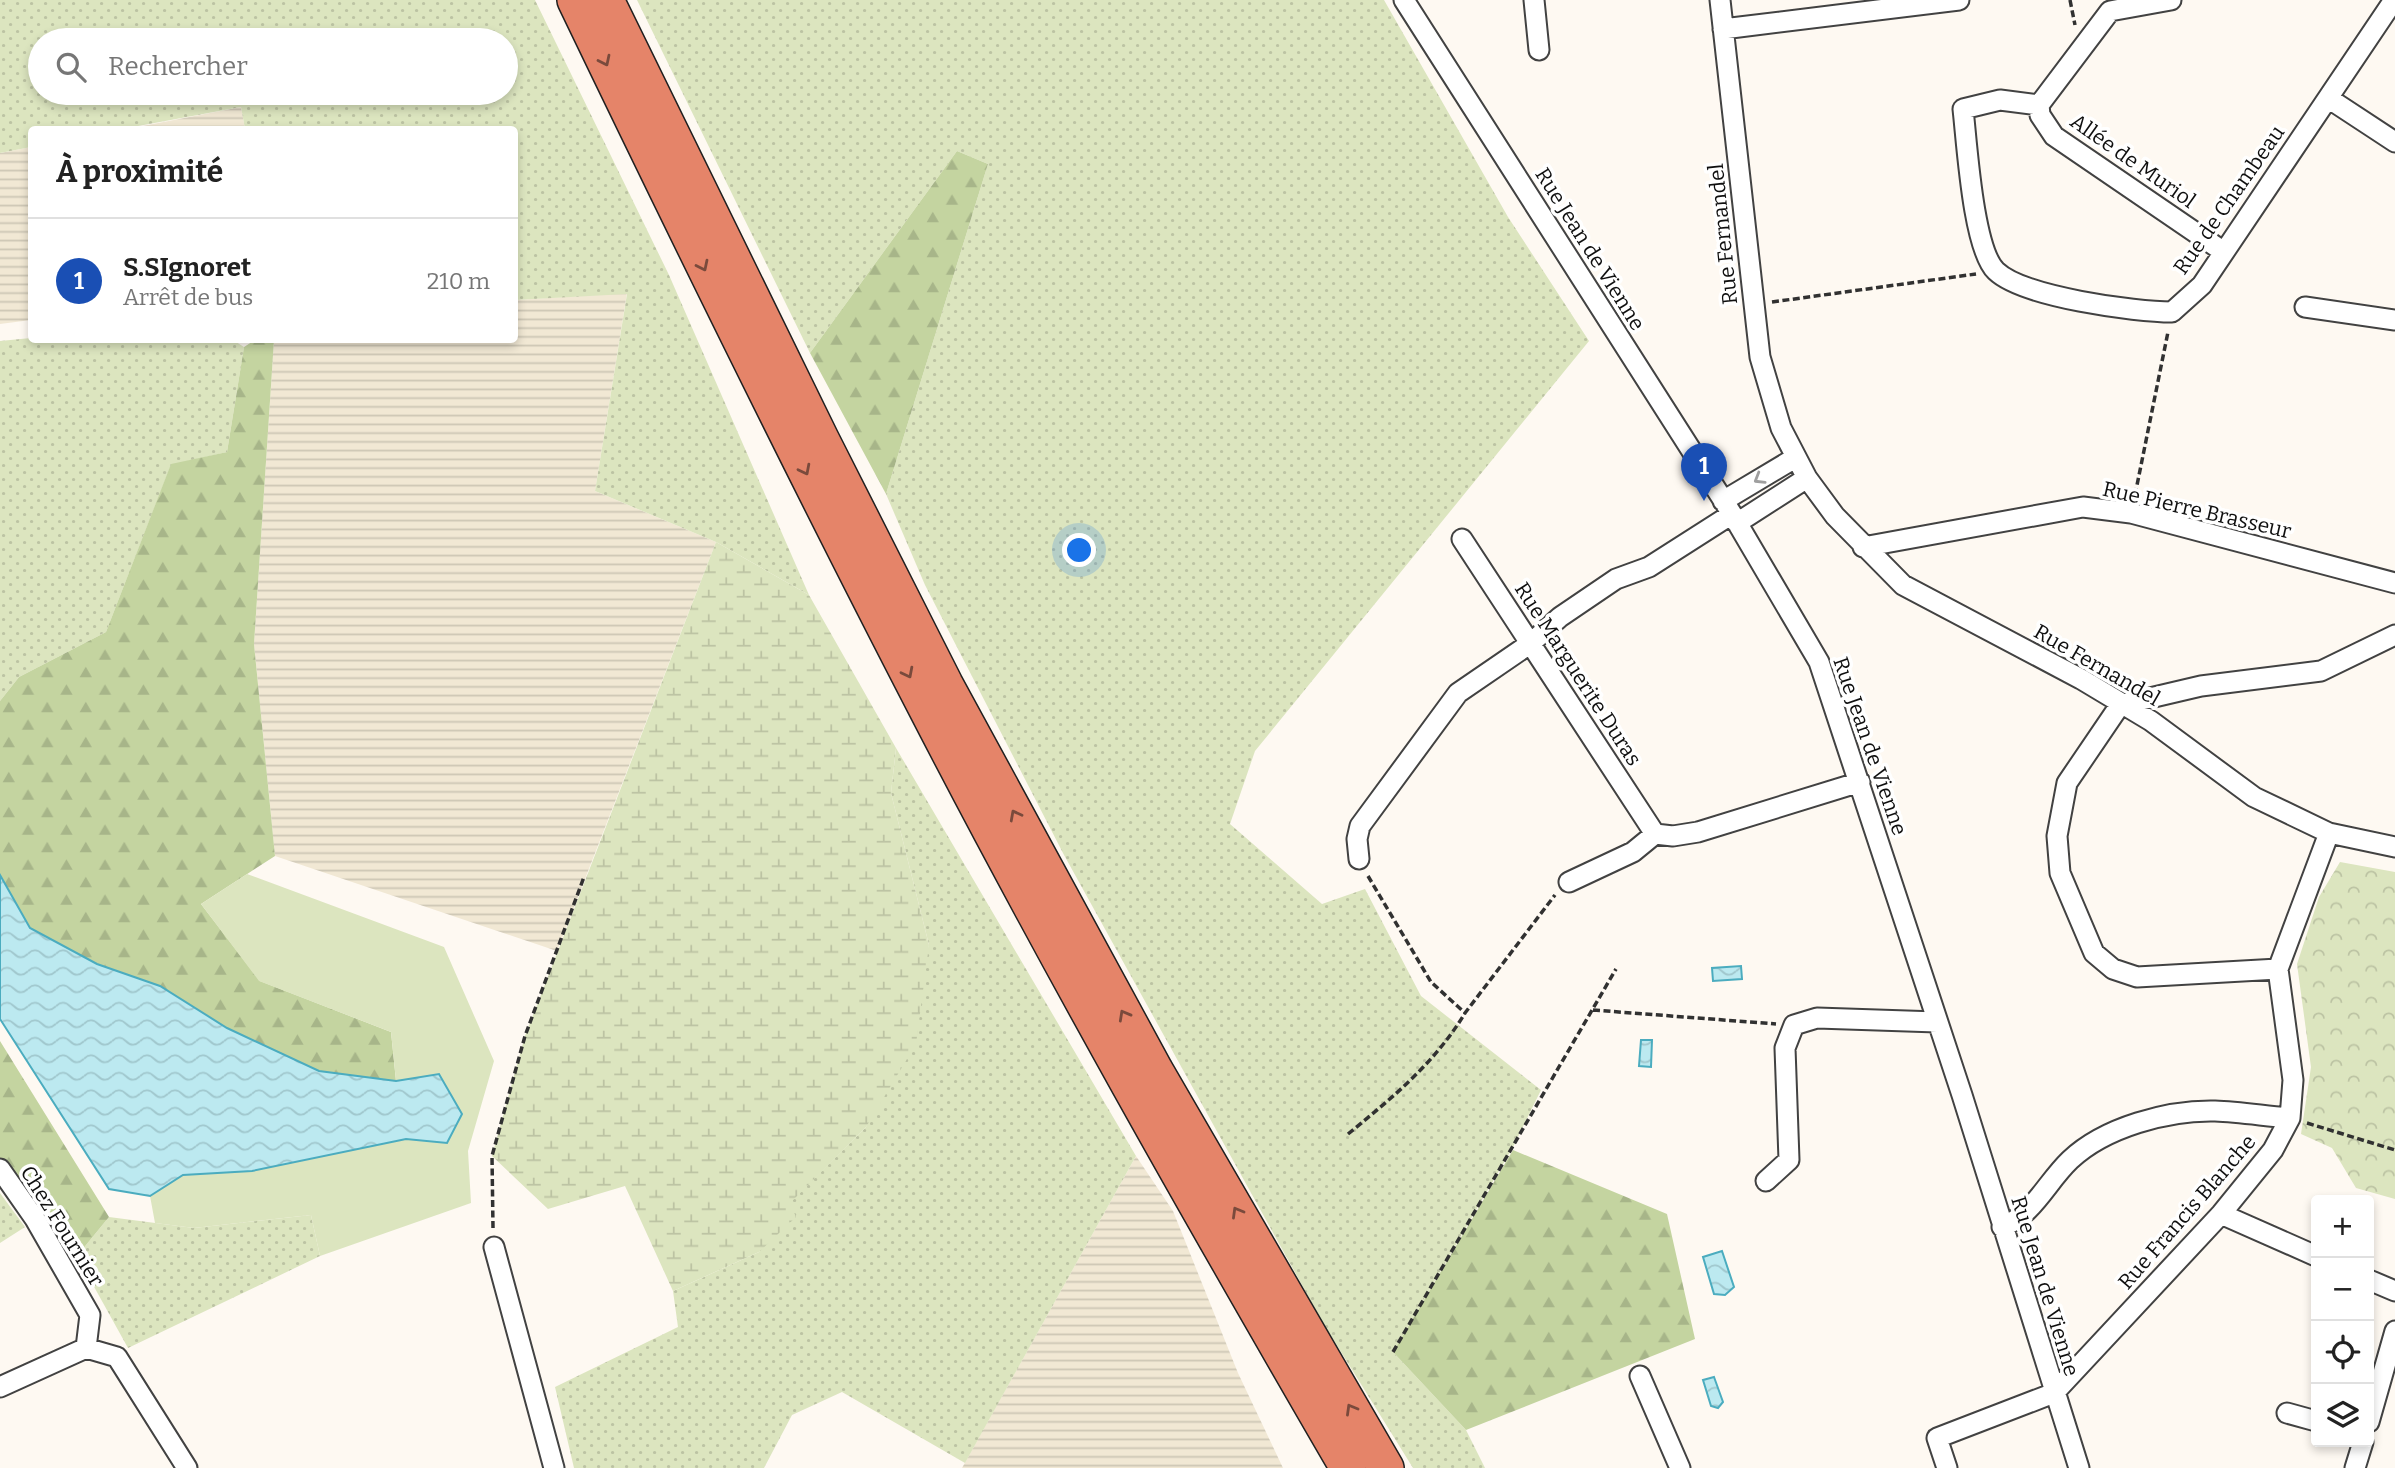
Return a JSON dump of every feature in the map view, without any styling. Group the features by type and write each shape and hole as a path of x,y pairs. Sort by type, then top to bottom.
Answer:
{"highway":[{"path":"575,0 721,304 924,704 1119,1069 1348,1468"},
{"path":"606,0 821,439 945,684 1155,1070 1386,1468"}],"street":[{"name":"Rue Jean de Vienne","path":"1404,0 1731,512 1819,662 1860,782 2079,1468"},
{"path":"1534,0 1539,50"},
{"name":"Rue Fernandel","path":"1720,0 1753,304 1770,397 1795,458 1835,516 1903,585 2081,679 2120,705 2151,721 2254,797 2329,833 2395,847"},
{"path":"1723,29 1959,0"},
{"path":"2172,0 2110,11 2039,104 2000,100 1963,109 1979,237 1996,271 2031,289 2137,312 2172,312"},
{"name":"Rue de Chambeau","path":"2172,312 2202,285 2393,0"},
{"path":"2328,97 2395,142"},
{"name":"Allée de Muriol","path":"2039,104 2040,115 2054,136 2224,252"},
{"path":"2305,307 2395,320"},
{"path":"1359,859 1356,839 1360,826 1458,694 1531,643 1560,617 1616,579 1649,567 1731,512 1795,458"},
{"path":"1731,512 1807,478"},
{"name":"Rue Pierre Brasseur","path":"1863,547 2083,507 2131,513 2395,583"},
{"name":"Rue Marguerite Duras","path":"1462,539 1655,834"},
{"path":"2277,969 2137,977 2113,969 2094,953 2060,873 2057,836 2067,783 2120,705 2201,686 2321,671 2395,635"},
{"path":"1569,882 1633,852 1655,834 1673,836 1698,832 1860,782"},
{"name":"Rue Francis Blanche","path":"2054,1393 2221,1214 2273,1150 2290,1118 2293,1080 2277,969 2329,833"},
{"path":"1766,1181 1789,1160 1785,1048 1794,1025 1817,1018 1937,1022"},
{"path":"2002,1227 2021,1219 2071,1159 2107,1136 2154,1118 2213,1111 2290,1118"},
{"name":"Chez Fournier","path":"0,1169 35,1219 90,1315 86,1348"},
{"path":"2221,1214 2311,1254"},
{"path":"494,1247 554,1468"},
{"path":"2374,1282 2395,1291"},
{"path":"2374,1404 2395,1331"},
{"path":"0,1387 86,1348 117,1357 187,1468"},
{"path":"1640,1376 1680,1468"},
{"path":"1947,1468 1937,1438 2054,1393"},
{"path":"2287,1413 2311,1420"},
{"path":"2356,1468 2362,1447"}],"path":[{"path":"1753,304 1996,271"},
{"path":"2131,513 2172,312"},
{"path":"1359,859 1431,982 1465,1013"},
{"path":"494,1247 492,1157 525,1036 584,877"},
{"path":"1348,1134 1399,1092 1447,1043 1465,1013 1542,911 1569,882"},
{"path":"1393,1352 1616,969"},
{"path":"1593,1010 1794,1025"},
{"path":"2290,1118 2395,1150"}],"shaded area":[{"path":"241,107 244,126 143,126"},
{"path":"28,148 28,320 0,324 0,153"},
{"path":"627,293 595,491 716,542 557,951 275,856 254,644 274,343 518,343 518,300"},
{"path":"1136,1156 1173,1211 1238,1373 1283,1468 962,1468"}],"green space":[{"path":"0,0 535,0 669,275 809,595 716,542 595,491 627,294 518,300 518,126 244,126 241,107 138,126 28,126 28,148 0,153"},
{"path":"637,0 1384,0 1508,217 1589,341 1255,751 1230,824 1322,904 1365,889 1421,996 1541,1090 1513,1147 1393,1352 1466,1430 1485,1468 1413,1468 1323,1323 1064,855 925,585 886,494 988,164 957,151 810,353"},
{"path":"957,151 988,164 886,494 810,353"},
{"path":"28,338 28,343 238,343 244,347 227,452 171,465 106,632 19,677 0,701 0,341"},
{"path":"250,343 274,343 254,644 275,856 201,904 260,981 391,1032 396,1081 319,1071 227,1028 160,986 97,964 29,928 0,875 0,701 19,677 106,632 171,464 227,452 244,347"},
{"path":"716,542 809,595 896,748 891,793 929,945 916,1044 866,1127 790,1203 796,1217 759,1252 673,1291 625,1186 548,1209 492,1156 525,1036"},
{"path":"896,748 1136,1156 965,1463 842,1392 792,1415 764,1468 574,1468 555,1387 678,1327 673,1291 759,1252 789,1203 866,1127 929,945 891,793"},
{"path":"2340,862 2395,872 2395,1199 2356,1188 2332,1148 2301,1134 2311,1067 2297,964 2319,897"},
{"path":"247,874 444,947 494,1061 468,1151 471,1203 320,1256 311,1215 194,1228 155,1223 150,1196 183,1175 252,1171 406,1139 447,1143 439,1074 396,1081 391,1032 259,981 201,904"},
{"path":"0,1041 109,1217 77,1256 50,1212 35,1219 0,1169"},
{"path":"1513,1150 1667,1214 1695,1339 1466,1430 1393,1352"},
{"path":"0,1193 25,1227 0,1243"},
{"path":"311,1215 320,1256 128,1348 77,1256 109,1217 194,1228"}],"water":[{"path":"0,875 30,928 97,964 160,986 227,1028 319,1071 396,1081 439,1074 462,1114 447,1143 406,1139 252,1171 183,1175 150,1196 109,1189 0,1019"},
{"path":"1741,966 1742,979 1713,981 1712,968"},
{"path":"1641,1040 1652,1040 1651,1067 1639,1066"},
{"path":"1722,1251 1734,1287 1725,1295 1714,1294 1703,1257"},
{"path":"1714,1377 1723,1402 1718,1408 1711,1406 1703,1380"}],"place":[{"name":"S.SIgnoret","path":"1704,501"}]}
